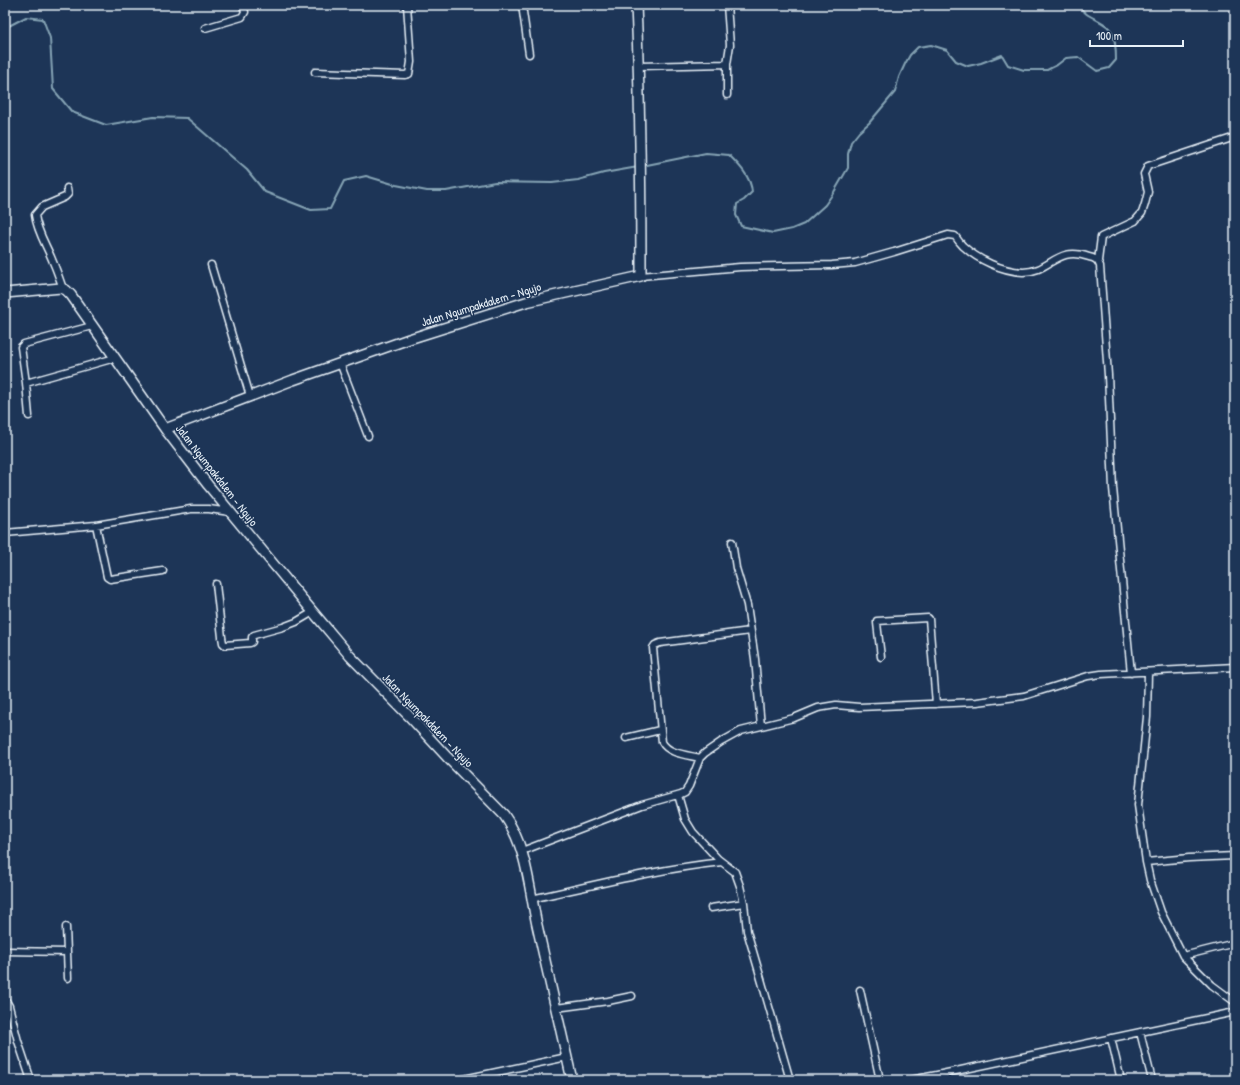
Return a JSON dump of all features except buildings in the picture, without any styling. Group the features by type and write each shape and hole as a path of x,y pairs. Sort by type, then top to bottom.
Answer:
{"street":[{"path":"205,28 242,17 245,12 243,5"},
{"path":"315,72 409,74 411,62 407,5"},
{"path":"522,5 529,54"},
{"path":"636,5 639,66 641,276 740,267 855,263 948,235 955,236 961,244 976,256 990,263 1014,271 1030,271 1037,269 1067,254 1083,254 1095,258 1098,261"},
{"path":"727,5 730,45 727,64 727,95"},
{"path":"639,66 727,64"},
{"path":"1131,672 1113,488 1108,376 1100,266 1098,261 1101,237 1135,221 1142,213 1146,204 1148,192 1144,174 1148,166 1235,137"},
{"path":"63,289 53,261 36,223 35,215 42,207 65,198 68,194 67,188"},
{"path":"211,265 250,396"},
{"name":"Jalan Ngumpakdalem - Ngujo","path":"572,1080 522,851 514,832 504,815 350,656 230,512 165,429 250,396 409,338 526,302 641,276"},
{"path":"5,293 61,288 71,295 165,429"},
{"path":"29,416 21,347 24,344 92,326"},
{"path":"26,382 115,358"},
{"path":"340,363 368,436"},
{"path":"5,533 96,525 191,509 209,509 230,512"},
{"path":"96,525 107,577 110,579 163,571"},
{"path":"732,542 736,568 747,605 755,659 762,726"},
{"path":"216,584 222,637 225,645 250,643 252,642 252,637 254,635 290,624 313,612"},
{"path":"881,657 878,621 928,618 936,704"},
{"path":"700,758 669,750 664,747 660,730 653,648 655,645 673,641 750,630"},
{"path":"522,851 642,805 685,792 689,786 700,758 704,753 721,742 741,731 794,718 826,706 836,705 859,707 977,702 1024,696 1088,676 1131,672 1235,667"},
{"path":"1148,672 1147,717 1138,805 1150,880 1161,912 1183,956 1212,985 1235,1002"},
{"path":"626,738 660,730"},
{"path":"678,795 688,825 722,862 735,872 744,904 747,932 760,972 790,1080"},
{"path":"1146,862 1235,856"},
{"path":"532,899 659,871 722,862"},
{"path":"711,908 744,904"},
{"path":"66,927 68,978"},
{"path":"1183,956 1235,943"},
{"path":"5,951 67,952"},
{"path":"860,990 880,1080"},
{"path":"556,1008 632,996"},
{"path":"5,999 9,1006 18,1042 31,1080"},
{"path":"911,1080 1210,1016 1235,1012"},
{"path":"1140,1032 1152,1080"},
{"path":"1111,1038 1121,1080"},
{"path":"459,1080 567,1057"}],"waterway":[{"path":"642,166 706,153 729,155 747,176 752,192 744,200 737,204 736,215 741,226 773,233 792,229 804,224 825,205 848,168 848,154 851,142 895,92 899,77 905,64 910,55 918,47 931,45 947,50 956,61 968,66 1002,55 1008,65 1024,70 1047,70 1066,58 1078,57 1097,71 1109,68 1116,60 1116,49 1112,32 1105,24 1082,10 1079,5"},
{"path":"5,28 26,17 43,19 50,38 53,89 72,112 106,125 153,117 187,118 247,170 265,192 311,210 330,209 344,181 366,176 396,185 427,191 446,191 495,182 552,183 578,180 604,173 638,167"}]}
